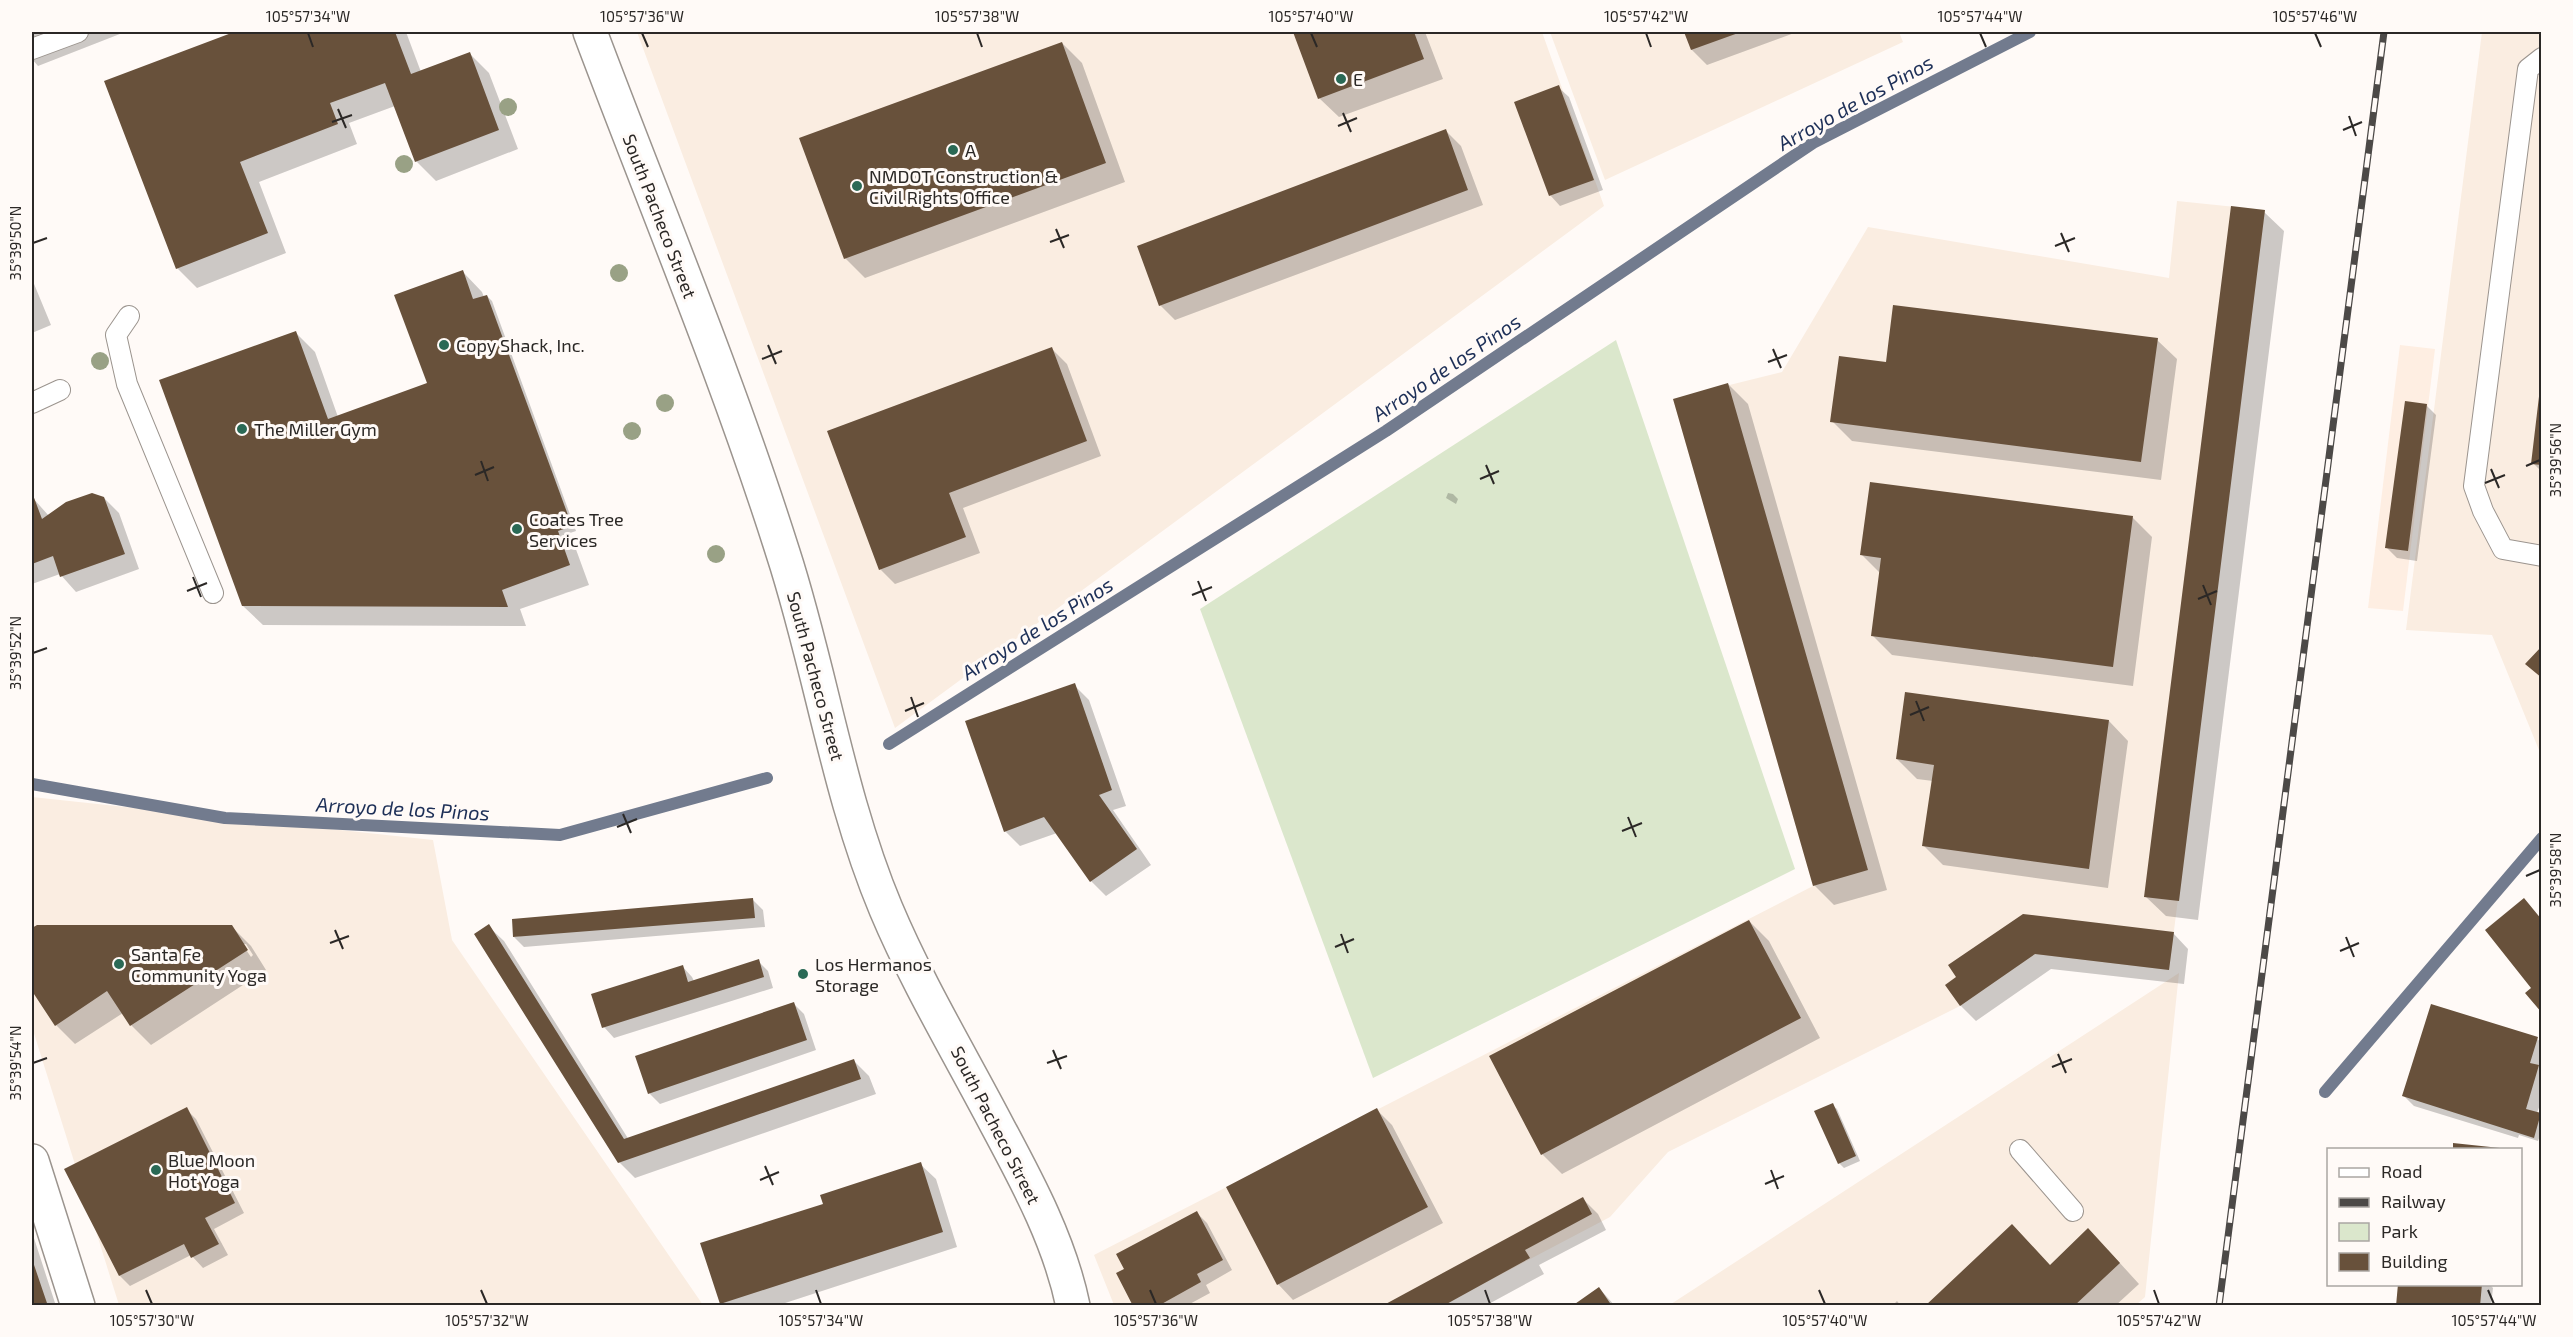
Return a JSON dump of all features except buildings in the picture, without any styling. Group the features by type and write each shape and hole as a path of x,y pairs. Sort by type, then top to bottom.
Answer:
{"street":[{"name":"South Pacheco Street","path":"590,32 726,388 781,546 858,830 886,908 928,995 1022,1171 1051,1235 1073,1305"},
{"path":"32,1161 78,1305"}],"lane":[{"path":"32,49 78,32"},
{"path":"2534,63 2474,486 2483,511 2504,549 2541,556"},
{"path":"129,316 116,335 127,384 213,593"},
{"path":"32,403 60,390"},
{"path":"2020,1150 2073,1211"}],"shaded area":[{"path":"637,32 1542,32 1604,206 895,728"},
{"path":"1550,32 1899,32 1903,42 1605,180"},
{"path":"2482,32 2541,32 2541,755 2492,635 2406,630"},
{"path":"2177,201 2265,210 2169,970 2035,954 1960,1006 1668,1152 1610,1217 1443,1305 1114,1305 1094,1255 1813,886 1673,399 1782,372 1868,227 2169,278"},
{"path":"2400,345 2435,349 2403,611 2368,608"},
{"path":"32,797 433,840 452,940 703,1305 119,1305 32,1027"},
{"path":"2179,973 2145,1297 2136,1305 1668,1306"}],"green space":[{"path":"1616,340 1795,869 1373,1078 1200,609"}],"waterway":[{"name":"Arroyo de los Pinos","path":"889,744 1386,431 1813,143 2030,32"},
{"name":"Arroyo de los Pinos","path":"32,784 225,818 560,835 767,778"},
{"path":"2325,1092 2542,838"}],"railway":[{"path":"2219,1306 2384,32"}],"place":[{"name":"E","path":"1341,79"},
{"name":"A","path":"953,150"},
{"name":"NMDOT Construction & Civil Rights Office","path":"857,186"},
{"name":"Copy Shack, Inc.","path":"444,345"},
{"name":"The Miller Gym","path":"242,429"},
{"name":"Coates Tree Services","path":"517,529"},
{"name":"Santa Fe Community Yoga","path":"119,964"},
{"name":"Los Hermanos Storage","path":"803,974"},
{"name":"Blue Moon Hot Yoga","path":"156,1170"}]}
